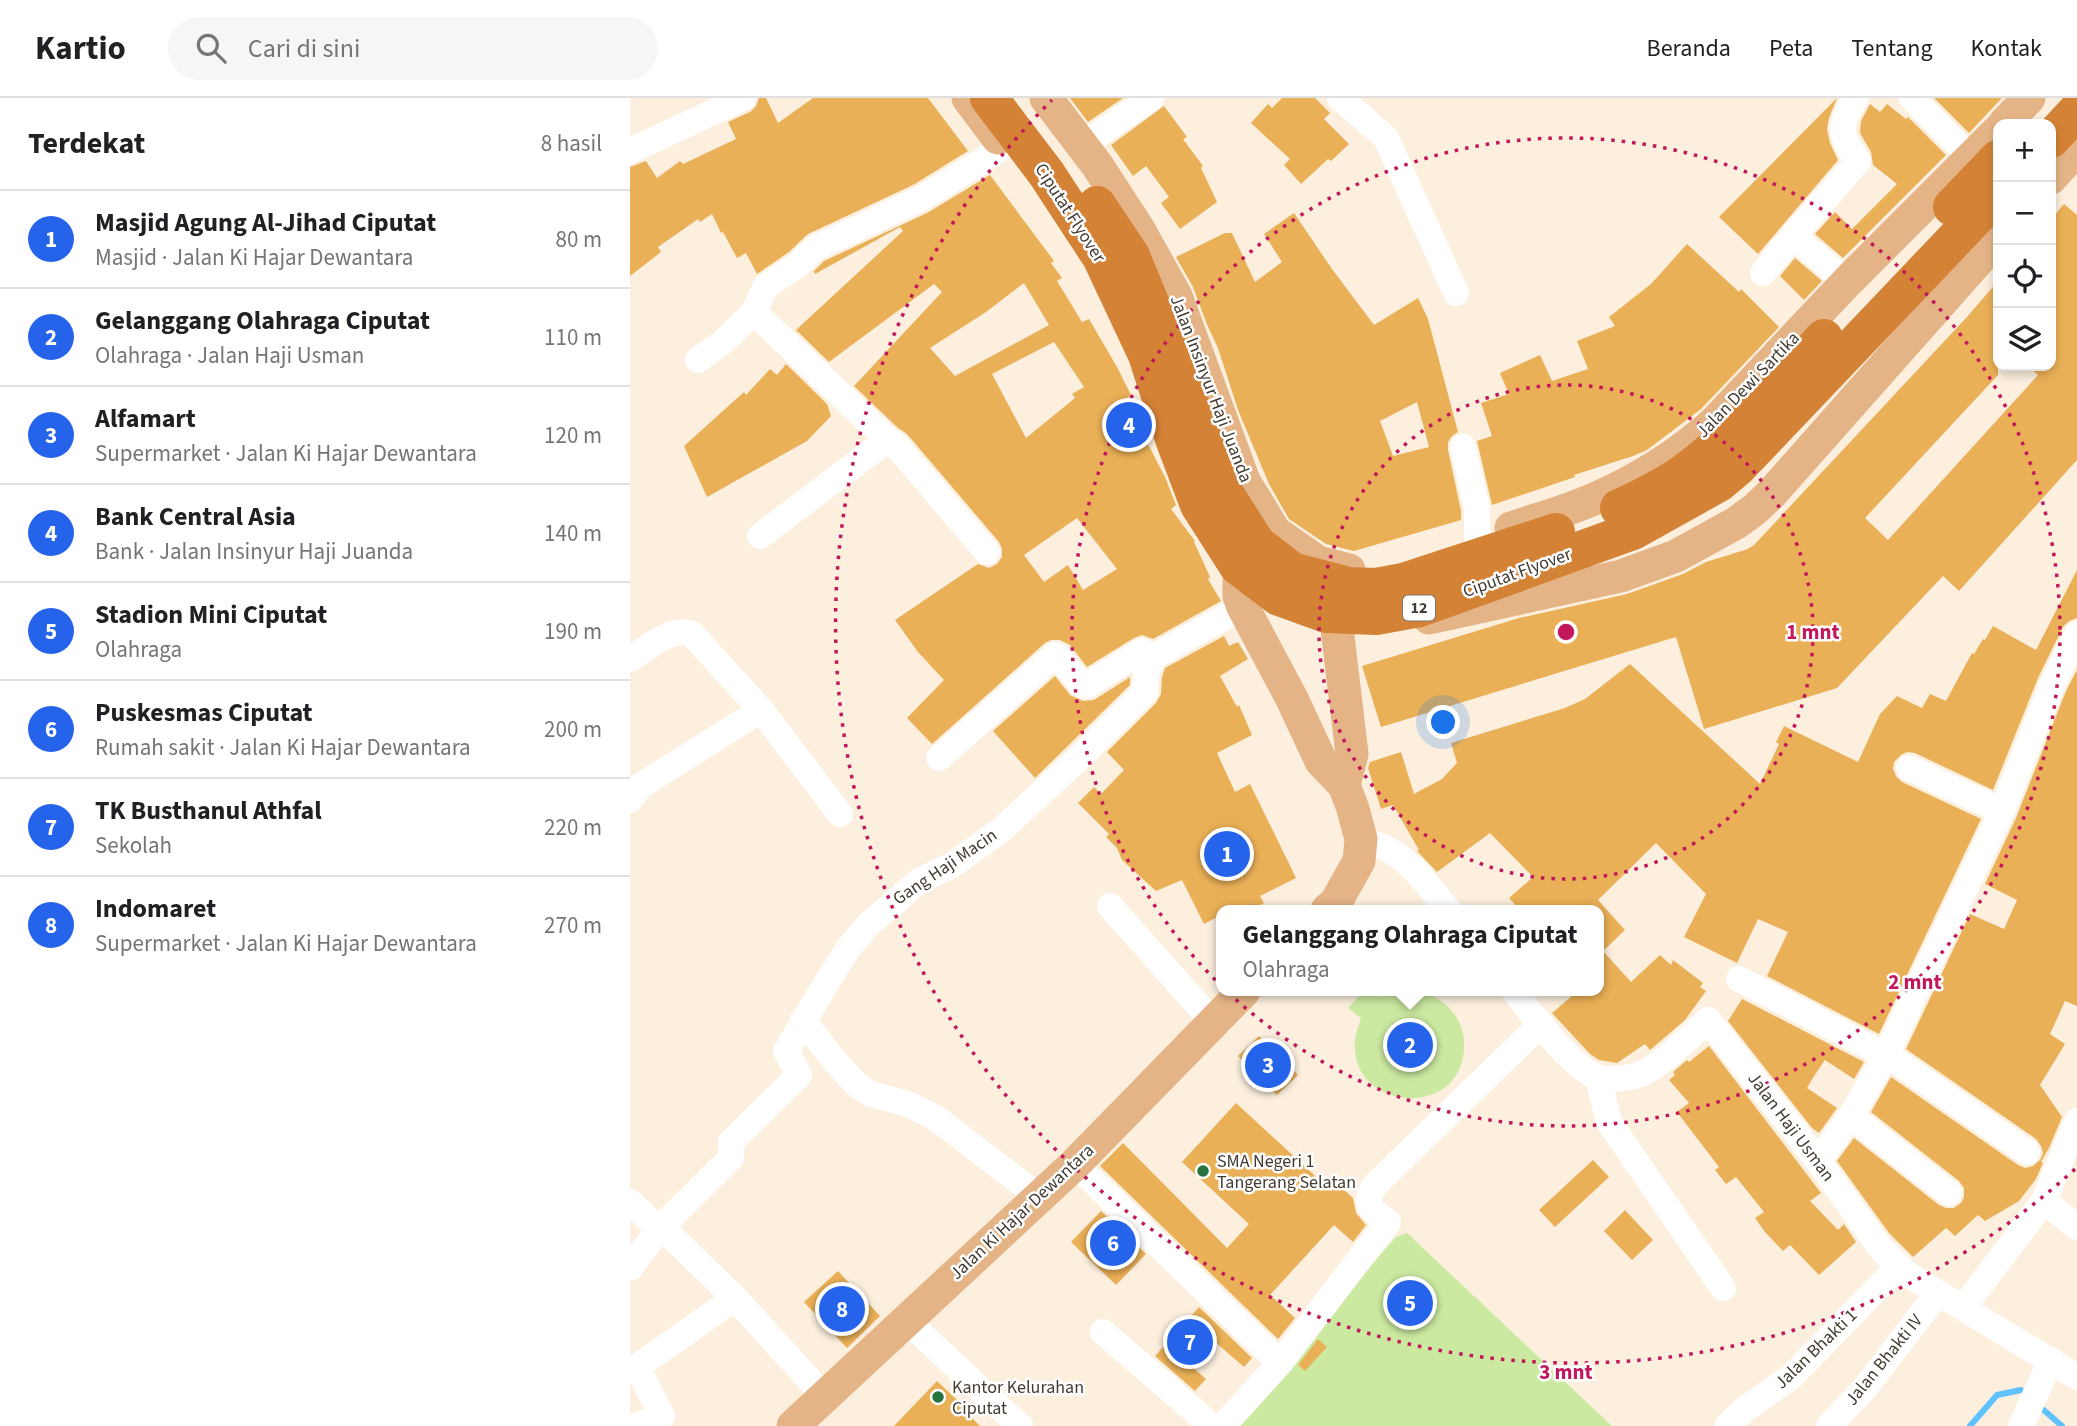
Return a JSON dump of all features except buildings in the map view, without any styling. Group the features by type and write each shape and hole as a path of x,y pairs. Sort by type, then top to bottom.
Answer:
{"highway":[{"name":"Ciputat Flyover","path":"989,98 1046,173 1101,257 1147,355 1199,505 1238,566 1279,597 1326,614 1376,616 1420,608 1633,531 1719,484 1993,199"},
{"name":"Ciputat Flyover","path":"1020,98 1131,256 1222,489 1257,544 1293,571 1349,586 1376,587 1403,582 1598,518 1645,496 1687,471 1723,442 1985,159"},
{"path":"2037,119 2058,98"},
{"path":"2064,161 2077,111"}],"main road":[{"path":"968,98 1045,200 1125,335 1156,429 1191,510 1241,594 1321,761 1344,785 1361,839 1360,860 1333,905"},
{"name":"Jalan Insinyur Haji Juanda","path":"1045,98 1090,155 1138,228 1176,296 1244,481 1275,533 1318,562"},
{"path":"2009,119 2029,98"},
{"name":"Jalan Dewi Sartika","path":"1318,562 1350,570 1389,570 1593,500 1649,472 1673,457 1714,423 1847,282 1985,159 1993,142"},
{"path":"1045,200 1057,205 1070,205 1083,200 1092,190 1097,178 1090,155"},
{"path":"1084,266 1083,255 1094,234 1115,223 1138,228"},
{"path":"1241,594 1304,622 1367,630 1621,576 1676,556 1736,523 1772,494 1993,244"},
{"path":"1673,457 1671,468 1674,490 1688,509 1708,519 1736,523"},
{"path":"1593,500 1608,503 1630,522 1635,536 1635,551 1630,565 1621,576"},
{"path":"1337,628 1353,754 1344,785"},
{"name":"Jalan Ki Hajar Dewantara","path":"793,1426 1075,1164 1239,996"}],"street":[{"path":"630,151 743,98"},
{"path":"1090,155 1151,98"},
{"path":"1340,98 1386,138 1456,293"},
{"path":"1763,273 1858,161 1845,144 1843,135 1846,112 1856,98"},
{"path":"1912,98 1985,159"},
{"path":"698,360 723,342 754,312 765,288 799,264 815,248 920,199 1004,146"},
{"path":"1793,236 1847,282"},
{"path":"754,312 895,444 988,552"},
{"path":"760,536 881,444 889,441"},
{"path":"1463,447 1478,509 1477,540"},
{"path":"939,758 1055,655 1082,685 1086,686 1142,651 1153,657 1241,594"},
{"path":"630,659 673,632 685,631 692,634 761,710 840,814"},
{"path":"1818,1161 1851,1116 1886,1055 2001,811 2052,684 2077,634"},
{"name":"Gang Haji Macin","path":"659,1229 732,1158 731,1142 799,1074 786,1051 847,950 868,925 919,881 952,865 1000,830 1076,761 1145,692 1146,673 1153,657"},
{"path":"630,800 639,786 761,710"},
{"path":"1909,768 2001,811"},
{"path":"1361,839 1384,847 1402,859 1444,905"},
{"path":"1110,905 1213,1022"},
{"path":"1739,979 1886,1055 2027,1152"},
{"path":"1518,996 1576,1063 1598,1078 1609,1122 1723,1288"},
{"path":"803,1020 857,1085 871,1094 908,1104 936,1118 1039,1197"},
{"name":"Jalan Haji Usman","path":"1598,1078 1642,1074 1708,1020 1818,1161 1881,1249 1910,1276 2069,1369"},
{"path":"1223,1426 1280,1363 1388,1222 1371,1210 1370,1195 1375,1185 1541,1024"},
{"path":"1851,1116 1949,1193"},
{"path":"1963,1308 2043,1201 2077,1121"},
{"path":"1075,1164 1280,1363"},
{"path":"2043,1201 2077,1227"},
{"path":"630,1202 659,1229 672,1237 735,1298 825,1397"},
{"path":"630,1268 659,1229"},
{"name":"Jalan Bhakti 1","path":"1727,1426 1744,1410 1791,1377 1899,1266"},
{"name":"Jalan Bhakti IV","path":"1829,1426 1865,1388 1938,1293"},
{"path":"635,1426 662,1416 637,1367 735,1298"},
{"path":"905,1320 1020,1426"},
{"path":"1103,1332 1212,1426"},
{"path":"2021,1426 2069,1369"}],"green space":[{"path":"1359,996 1432,996 1440,1000 1454,1014 1463,1034 1460,1069 1447,1086 1429,1096 1408,1098 1387,1094 1369,1082 1358,1064 1355,1039 1361,1018 1348,1008"},
{"path":"1407,1233 1612,1426 1229,1426 1396,1237"}],"waterway":[{"path":"1970,1426 1997,1395 2021,1390"},
{"path":"2038,1405 2062,1426"}],"place":[{"name":"Bank Central Asia","path":"1129,425"},
{"name":"Masjid Agung Al-Jihad Ciputat","path":"1227,854"},
{"name":"Gelanggang Olahraga Ciputat","path":"1410,1045"},
{"name":"Alfamart","path":"1268,1065"},
{"name":"SMA Negeri 1 Tangerang Selatan","path":"1203,1171"},
{"name":"Puskesmas Ciputat","path":"1113,1243"},
{"name":"Stadion Mini Ciputat","path":"1410,1303"},
{"name":"Indomaret","path":"842,1309"},
{"name":"TK Busthanul Athfal","path":"1190,1342"},
{"name":"Kantor Kelurahan Ciputat","path":"938,1397"}]}
